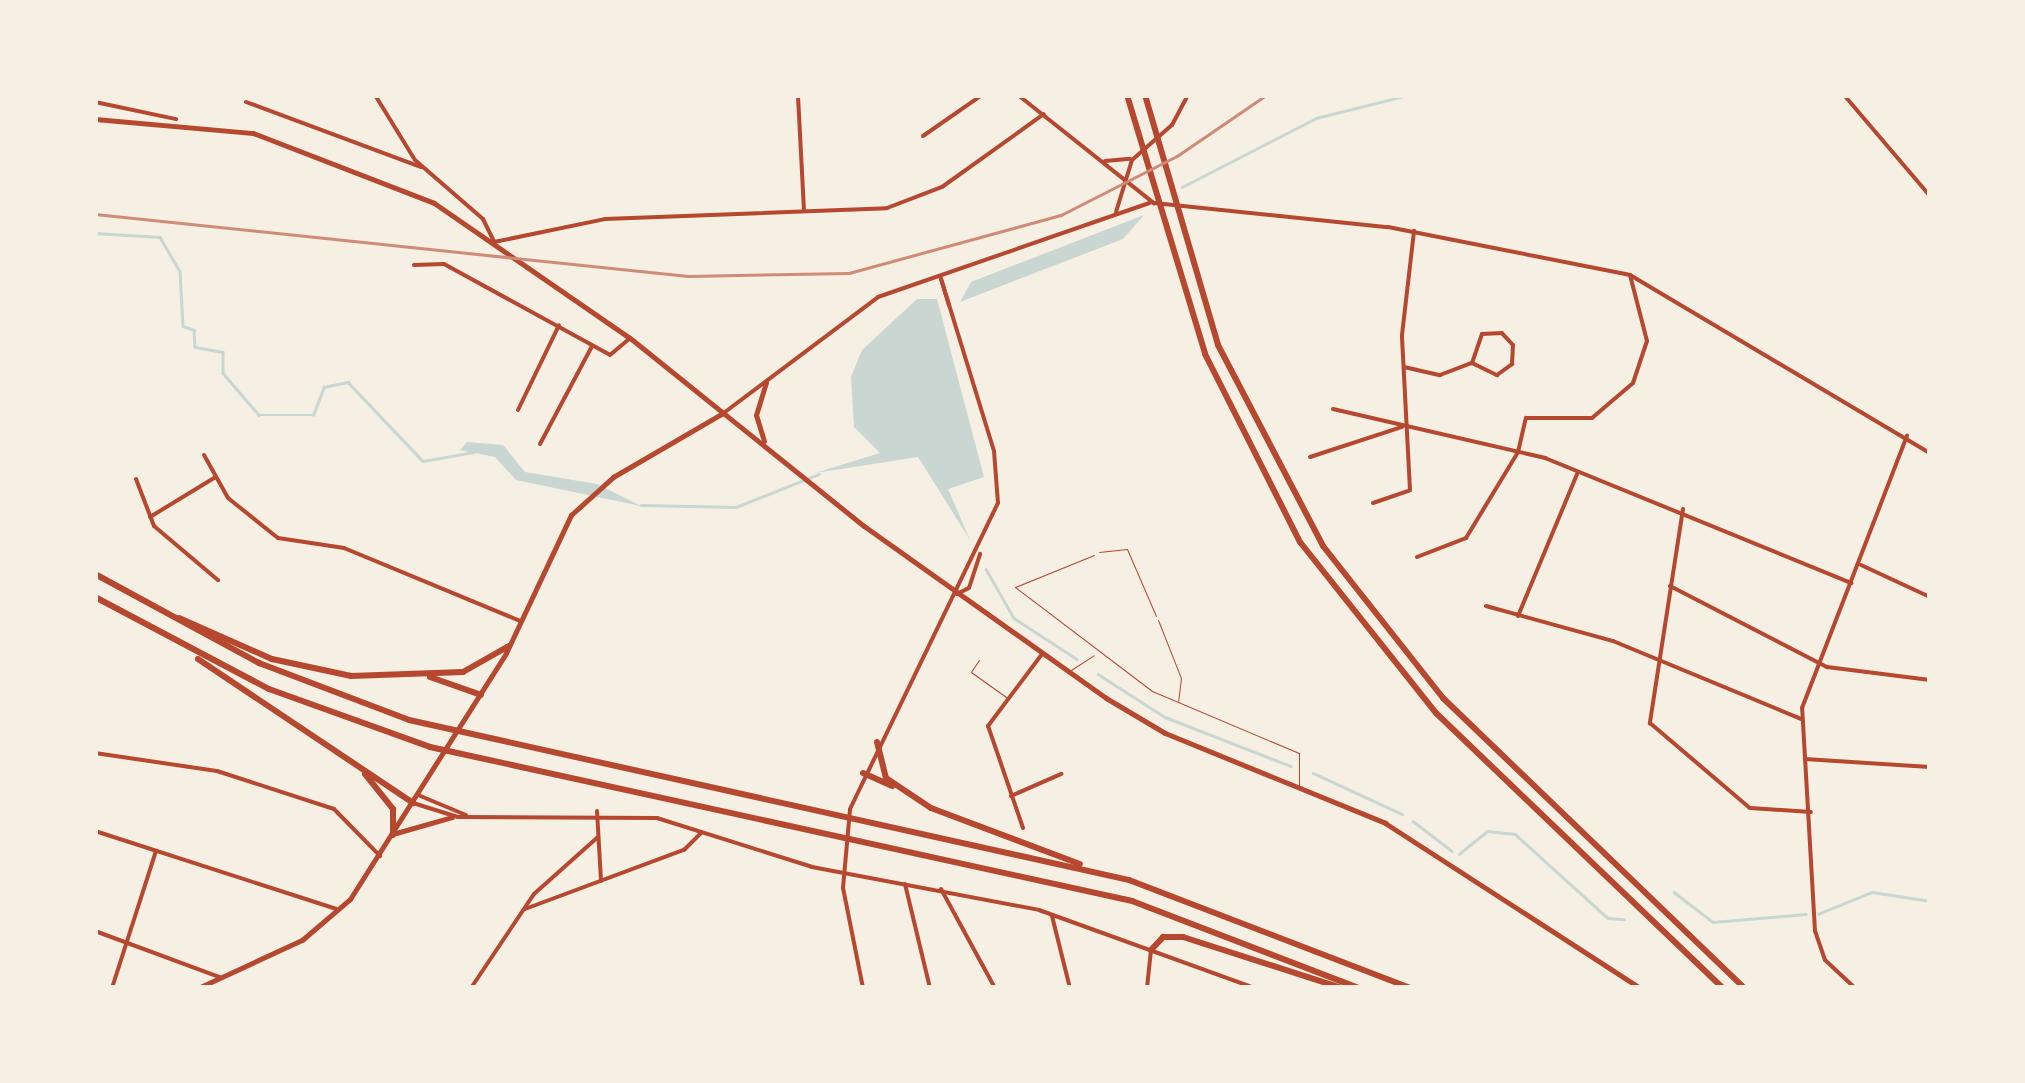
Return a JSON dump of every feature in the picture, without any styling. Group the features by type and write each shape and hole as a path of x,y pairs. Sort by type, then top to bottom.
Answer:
{"highway":[{"path":"1127,95 1163,228 1230,414 1324,577 1436,714 1722,988"},
{"path":"1145,95 1180,227 1252,422 1354,592 1452,707 1744,988"},
{"path":"95,574 284,674 440,730 1100,872"},
{"path":"95,596 268,689 430,747 1120,898 1359,988"},
{"path":"144,603 306,669 412,675 471,670 510,646"},
{"path":"164,636 350,760 416,799"},
{"path":"412,675 480,694"},
{"path":"877,742 879,767 902,790"},
{"path":"350,760 386,797 393,835"},
{"path":"863,773 1100,872 1254,920 1411,988"},
{"path":"1151,950 1163,937 1183,938 1342,988"}],"main road":[{"path":"95,119 176,119 318,154 434,203 630,338 957,594 1066,671 1164,733 1299,785 1385,824 1640,988"},
{"path":"766,383 756,415 766,444"},
{"path":"198,988 312,934 340,910 380,856 510,646 558,534 604,484 725,412"},
{"path":"393,835 452,817"}],"street":[{"path":"375,95 421,167 482,219 494,242 605,219 804,211 920,200 1044,114"},
{"path":"923,136 982,95"},
{"path":"1018,95 1154,203"},
{"path":"1102,160 1134,156 1171,127 1188,95"},
{"path":"1844,95 1930,196"},
{"path":"798,96 804,211"},
{"path":"95,102 176,119"},
{"path":"246,102 421,167"},
{"path":"1114,214 1134,156"},
{"path":"725,412 872,300 1154,203 1414,231 1630,275 1930,452"},
{"path":"1373,503 1410,490 1404,367 1414,231"},
{"path":"414,265 444,264 616,355 630,338"},
{"path":"1417,558 1466,538 1518,452 1526,418 1592,418 1636,379 1647,336 1630,275"},
{"path":"941,279 998,472 996,514 969,588 957,594"},
{"path":"518,410 560,325"},
{"path":"1404,367 1438,376 1472,363 1502,374 1514,360 1511,341 1482,334 1472,363"},
{"path":"540,444 593,345"},
{"path":"1333,409 1518,452 1578,471 1682,509 1852,584"},
{"path":"1310,458 1407,426"},
{"path":"1854,988 1817,942 1802,719 1815,662 1861,565 1907,436"},
{"path":"204,456 214,478 282,540 344,548 520,621"},
{"path":"1518,616 1578,471"},
{"path":"149,518 214,478"},
{"path":"136,479 149,518 218,580"},
{"path":"1682,509 1658,658 1654,728 1750,808 1811,812"},
{"path":"863,988 842,874 853,800 877,742 980,554"},
{"path":"1861,565 1930,596"},
{"path":"1670,586 1815,662 1930,680"},
{"path":"1486,606 1658,658 1802,719"},
{"path":"1023,828 988,730 1006,697 1042,654"},
{"path":"95,753 216,771 334,809 380,856"},
{"path":"1804,759 1930,766"},
{"path":"1011,796 1061,774"},
{"path":"416,799 454,813 491,816"},
{"path":"416,799 452,817 597,811 702,832 842,874 1052,914 1254,988"},
{"path":"597,811 601,881"},
{"path":"95,831 340,910"},
{"path":"523,910 684,850 702,832"},
{"path":"471,988 523,910 598,837"},
{"path":"112,988 156,851"},
{"path":"905,884 930,988"},
{"path":"941,890 995,988"},
{"path":"1052,914 1070,988"},
{"path":"95,931 222,978"},
{"path":"1147,988 1151,950"}],"lane":[{"path":"1099,552 1127,549 1181,678 1177,704"},
{"path":"1094,554 1015,587 1096,652 1177,704 1299,753 1299,785"},
{"path":"1066,671 1090,661 1096,652"},
{"path":"979,660 970,672 1006,697"}],"shaded area":[{"path":"1144,215 1123,239 960,302 971,282"},
{"path":"917,299 937,299 984,477 948,489 970,540 918,457 815,473 880,453 854,427 851,377 862,350"},
{"path":"467,442 503,445 525,472 597,484 641,506 516,480 495,457 460,450"}],"waterway":[{"path":"1182,187 1316,118 1408,95"},
{"path":"95,233 160,237 180,271 183,326 194,330 195,347 223,352 223,373 259,415 313,415 324,387 348,382 423,461 474,452"},
{"path":"641,505 736,507 819,474"},
{"path":"986,569 1014,618 1077,659"},
{"path":"1098,674 1165,717 1291,766"},
{"path":"1313,773 1402,814"},
{"path":"1413,821 1452,851"},
{"path":"1459,854 1487,831 1515,834 1608,918 1624,919"},
{"path":"1674,892 1713,922 1806,914"},
{"path":"1818,914 1872,892 1930,901"}],"railway":[{"path":"95,214 688,276 849,273 1061,215 1177,156 1266,95"}]}
